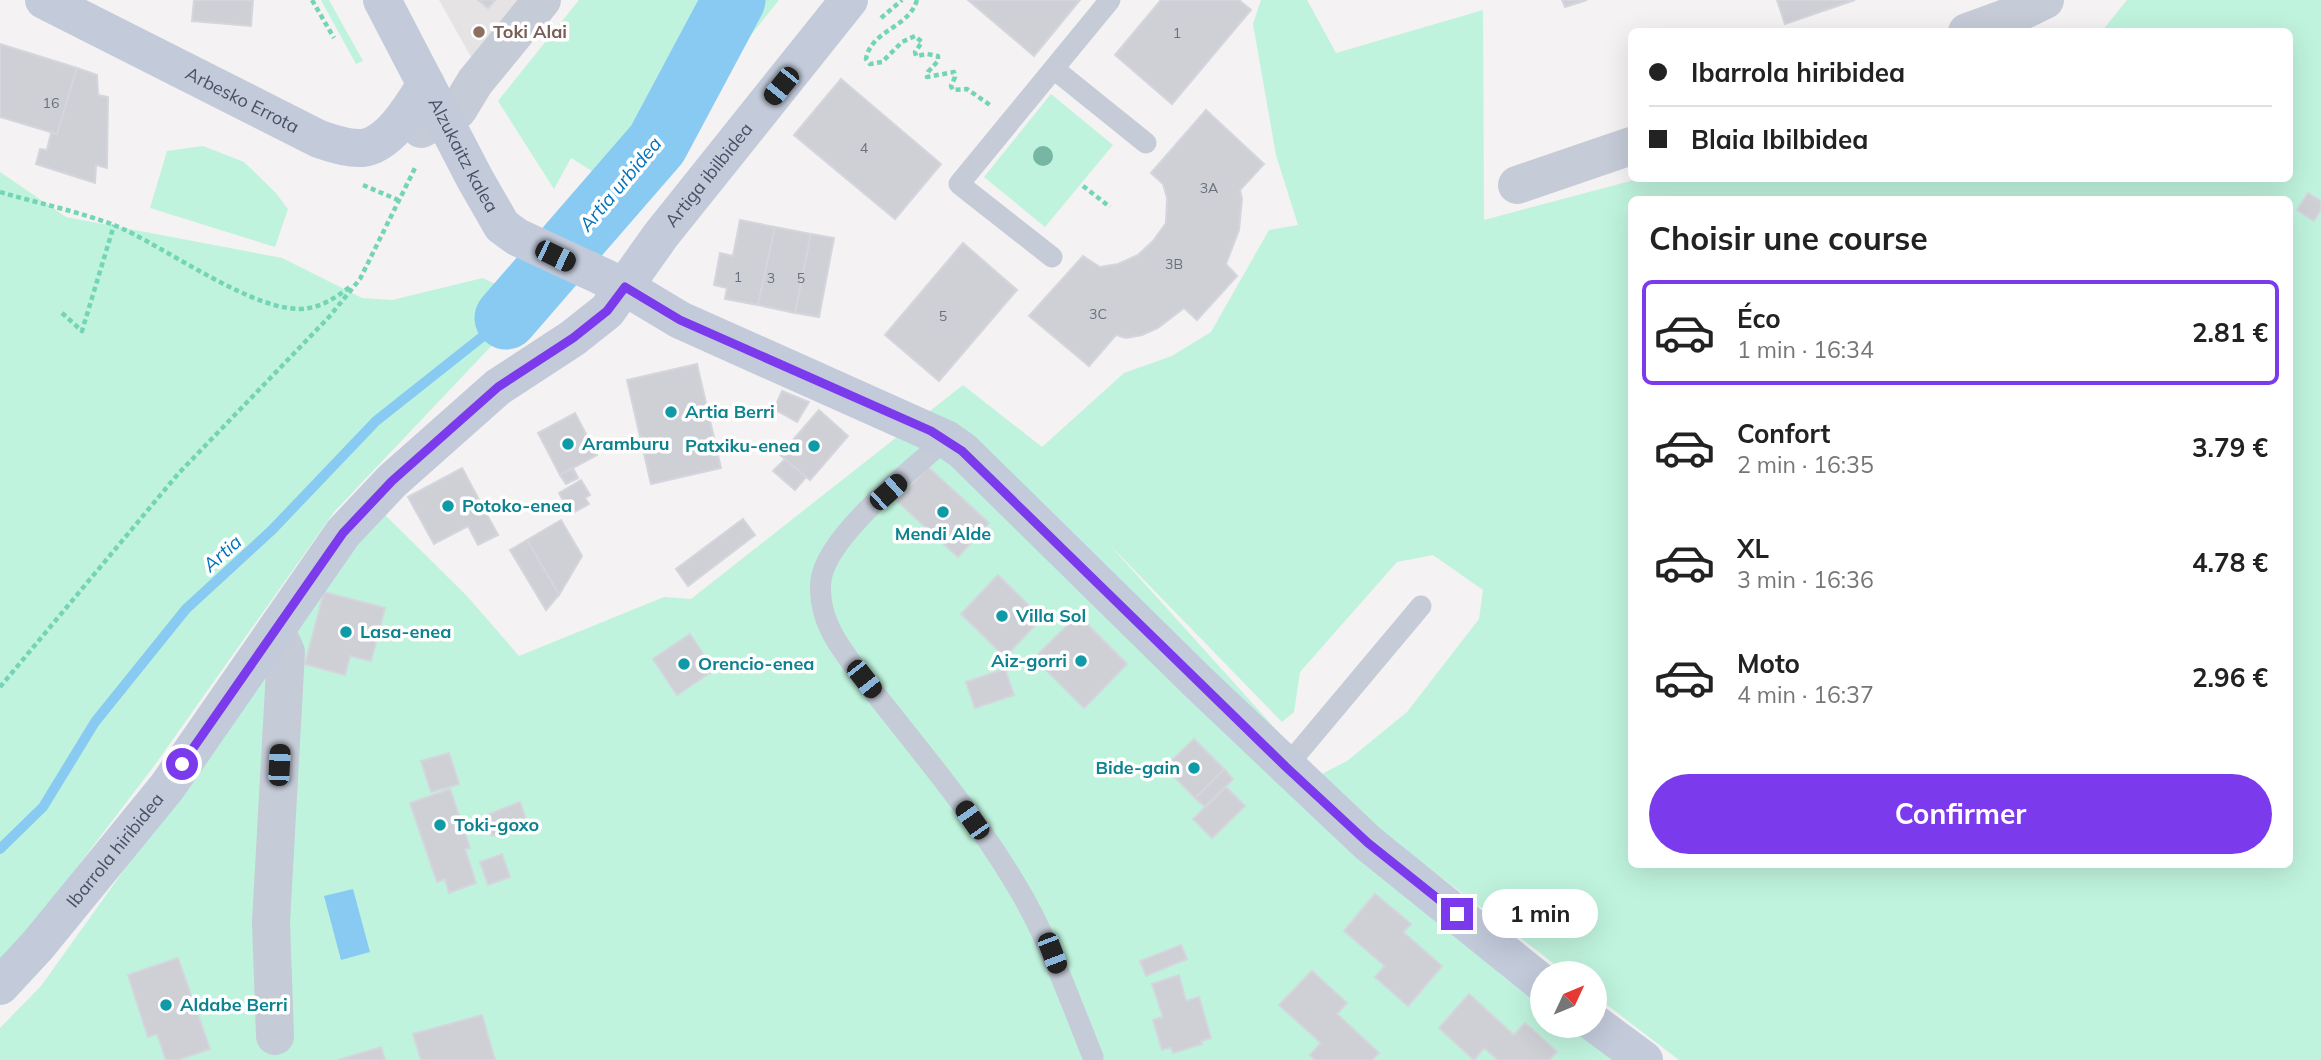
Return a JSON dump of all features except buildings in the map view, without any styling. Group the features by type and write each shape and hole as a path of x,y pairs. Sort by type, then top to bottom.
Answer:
{"street":[{"name":"Arbesko Errota","path":"44,0 319,139 340,145 363,148 383,139 404,117 426,84"},
{"name":"Alzukaitz kalea","path":"382,0 426,84 428,135 502,226 517,237 625,287 680,320 946,439 962,451 1286,767 1368,843 1530,973"},
{"path":"428,135 457,110 475,82 542,0"},
{"name":"Artiga ibilbidea","path":"625,287 661,235 849,0"},
{"path":"1978,28 2045,0"},
{"path":"1517,185 1628,147"},
{"name":"Ibarrola hiribidea","path":"0,986 38,945 167,787 343,533 392,481 498,387 573,338 607,311 625,287"},
{"path":"275,1036 271,922 286,652 276,630"},
{"path":"1607,1033 1644,1060"}],"lane":[{"path":"1052,257 960,184 1110,0"},
{"path":"1054,69 1146,143"},
{"path":"946,439 868,510 836,547 821,578 822,609 833,638 944,778 1015,882 1052,953 1093,1057"},
{"path":"1286,767 1421,606"}],"path":[{"path":"312,0 334,38"},
{"path":"917,0 915,7 900,23 872,43 866,59 870,64 882,62 902,42 915,36 922,42 915,52 916,56 938,56 938,61 927,77 954,72 951,86 953,90 967,89 977,95"},
{"path":"0,687 178,474 329,317 360,279 428,135"},
{"path":"1083,186 1110,207"},
{"path":"0,192 114,225 278,308 308,309 332,300 360,279"},
{"path":"62,313 82,331 114,225"}],"shaded area":[{"name":"Toki Alai","path":"439,0 527,0 475,64"}],"green space":[{"path":"321,0 329,0 363,61 356,64"},
{"path":"579,0 779,0 626,192 571,158 554,189 498,101"},
{"path":"1261,0 1307,0 1336,53 1483,10 1484,220 1628,182 2293,182 2293,28 2104,28 2127,0 2321,0 2321,1060 1679,1060 1607,1005 1607,961 1550,961 1415,857 1530,962 1530,1038 1607,1038 1607,1034 1650,1060 0,1060 0,1028 41,986 381,511 467,596 519,656 664,597 691,599 963,385 1042,447 1124,373 1172,356 1211,332 1269,230 1298,225 1276,155 1253,24","holes":["1108,543 1282,722 1294,712 1300,672 1397,562 1433,555 1483,590 1479,619 1407,712 1347,761 1318,776"]},
{"path":"1051,94 1113,145 1045,227 984,177"},
{"path":"203,146 244,162 275,192 288,209 275,247 150,208 167,151"},
{"path":"0,172 66,217 282,258 362,298 392,300 483,278 533,302 334,512 154,766 20,942 0,960"}],"water":[{"path":"353,889 370,952 341,960 324,896"}],"waterway":[{"name":"Artia urbidea","path":"506,318 657,144 734,0"},
{"name":"Artia","path":"0,849 43,807 95,722 186,609 272,530 376,421 506,318"}],"place":[{"name":"Toki Alai","path":"479,32"},
{"name":"Artia Berri","path":"671,412"},
{"name":"Aramburu","path":"568,444"},
{"name":"Patxiku-enea","path":"814,446"},
{"name":"Potoko-enea","path":"448,506"},
{"name":"Mendi Alde","path":"943,512"},
{"name":"Villa Sol","path":"1002,616"},
{"name":"Lasa-enea","path":"346,632"},
{"name":"Aiz-gorri","path":"1081,661"},
{"name":"Orencio-enea","path":"684,664"},
{"name":"Bide-gain","path":"1194,768"},
{"name":"Toki-goxo","path":"440,825"},
{"name":"Aldabe Berri","path":"166,1005"}],"route":[{"path":"182,764 343,533 392,481 498,387 573,338 607,311 625,287 680,320 931,431 962,451 1286,767 1368,843 1457,914"}]}
